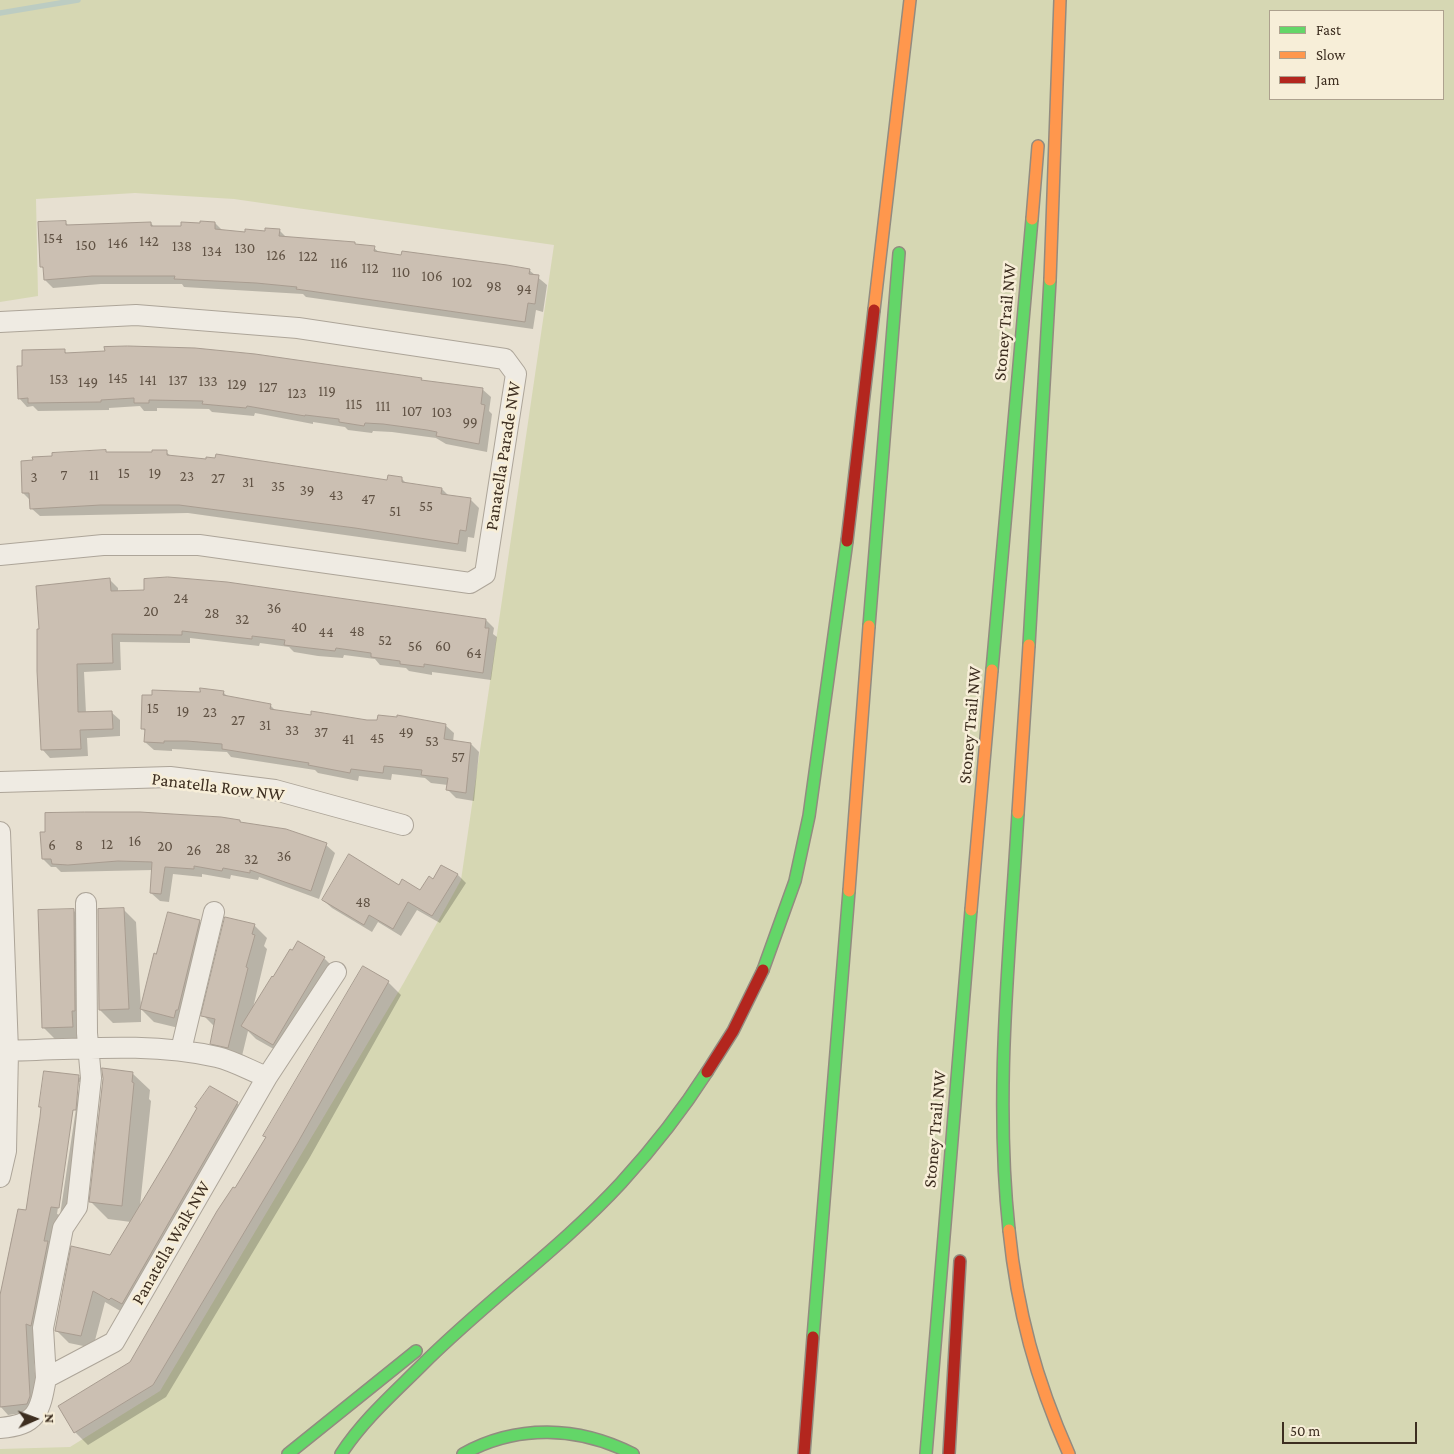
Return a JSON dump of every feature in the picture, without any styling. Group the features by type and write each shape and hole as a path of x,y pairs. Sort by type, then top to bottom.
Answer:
{"highway":[{"path":"341,1454 355,1432 456,1331 583,1220 620,1183 688,1101 733,1032 761,975 795,880 809,816 840,602 910,0"},
{"path":"913,79 919,0"},
{"path":"1046,49 1050,0"},
{"path":"1060,0 1048,331 1003,1057 1002,1143 1009,1242 1016,1295 1027,1347 1041,1391 1069,1454"},
{"name":"Stoney Trail NW","path":"926,1454 959,1046 1038,138"},
{"path":"804,1454 900,238"},
{"path":"959,1046 962,1174"},
{"path":"949,1454 961,1252"},
{"path":"439,1333 456,1331"},
{"path":"288,1454 424,1344"},
{"path":"462,1454 499,1439 527,1432 556,1431 607,1441 632,1454"}],"street":[{"name":"Panatella Parade NW","path":"0,322 136,315 298,328 505,359 516,374 485,574 470,583 199,545 103,545 0,555"},
{"name":"Panatella Row NW","path":"0,782 170,777 276,790 403,825"},
{"path":"0,832 6,1151 0,1177"},
{"path":"0,1428 18,1425 33,1419 41,1405 46,1378 42,1328 63,1228 77,1207 90,1078 86,903"},
{"path":"181,1050 214,912"},
{"name":"Panatella Walk NW","path":"46,1378 114,1342 267,1077 336,972"},
{"path":"4,1051 89,1047 181,1050 220,1058 267,1077"}],"green space":[{"path":"0,0 1454,0 1454,1454 0,1454 0,1449 70,1447 160,1391 403,984 461,880 554,245 234,199 135,193 36,199 38,296 0,302"}],"building":[{"path":"66,221 66,225 151,222 151,226 181,226 181,222 215,222 215,229 245,232 245,229 265,231 265,228 280,229 279,236 355,242 355,244 375,246 374,251 401,255 402,251 530,269 529,274 539,275 535,304 528,303 525,322 296,289 297,287 256,283 174,279 175,276 92,276 44,280 43,267 40,267 38,222"},
{"path":"104,347 195,348 255,354 483,388 481,404 485,405 479,444 436,436 437,432 427,430 383,424 365,423 364,426 339,422 339,419 305,416 247,406 246,408 202,404 203,401 149,400 149,403 134,403 134,398 101,400 101,402 28,403 28,398 18,399 17,366 22,366 22,350 65,349 65,353 105,351"},
{"path":"106,450 106,452 152,452 152,450 167,450 167,455 206,459 206,457 215,458 216,454 387,480 388,475 402,477 402,482 442,488 441,494 471,498 466,531 460,530 458,544 355,528 179,505 101,505 30,509 29,493 22,493 21,461 33,460 32,457 52,456 52,453"},
{"path":"168,577 227,582 486,619 485,628 489,628 483,673 424,664 424,667 400,664 400,661 371,657 371,653 336,648 335,651 284,645 285,640 252,636 252,639 182,631 182,635 112,634 113,663 77,664 78,712 112,711 113,729 80,730 81,749 41,750 37,671 37,629 39,629 36,586 110,578 111,591 144,590 144,579"},
{"path":"200,688 224,691 223,695 271,704 270,709 311,715 311,711 377,720 378,715 397,717 397,715 446,724 444,739 471,743 466,793 446,790 448,778 421,775 422,770 384,766 383,773 351,769 350,773 308,765 309,763 222,749 222,744 187,741 144,742 145,729 141,729 142,695 152,695 152,690 200,692"},
{"path":"140,812 221,817 286,829 327,843 311,891 250,870 250,873 223,868 222,871 194,866 194,869 165,867 161,894 150,893 152,862 118,861 68,865 52,864 51,859 42,859 40,832 45,832 45,813"},
{"path":"349,854 399,885 402,879 420,890 429,876 433,879 441,865 458,874 432,916 408,902 393,929 369,915 364,925 322,900"},
{"path":"124,908 129,1009 99,1010 98,909"},
{"path":"74,909 75,1011 72,1011 73,1027 42,1028 38,910"},
{"path":"168,912 200,920 178,1010 176,1010 174,1018 140,1009 154,953 156,954"},
{"path":"225,917 255,924 252,934 255,935 246,967 248,968 228,1048 210,1044 215,1019 201,1016"},
{"path":"298,941 325,957 273,1045 241,1026 290,949 292,950"},
{"path":"363,966 389,981 297,1144 153,1385 74,1433 58,1406 130,1362 217,1211 233,1187 235,1188 266,1137 263,1136"},
{"path":"102,1068 133,1072 132,1082 134,1083 122,1206 89,1202 103,1079"},
{"path":"44,1071 79,1075 76,1110 73,1110 59,1208 51,1207 44,1241 48,1241 31,1326 26,1324 30,1396 27,1404 0,1407 0,1295 18,1209 26,1210 40,1117 41,1107 39,1107"},
{"path":"210,1086 238,1102 122,1304 111,1298 109,1300 93,1291 81,1336 55,1331 71,1246 110,1255 197,1108 195,1107"}],"waterway":[{"path":"0,13 78,0"}],"traffic: fast":[{"path":"992,670 1032,219"},
{"path":"869,626 899,253"},
{"path":"1029,645 1050,280"},
{"path":"763,970 795,881 809,816 847,541"},
{"path":"1009,1230 1005,1178 1003,1074 1018,813"},
{"path":"813,1337 849,891"},
{"path":"926,1454 971,910"},
{"path":"341,1454 369,1418 422,1365 548,1253 621,1183 666,1129 707,1072"},
{"path":"288,1454 416,1351"},
{"path":"463,1454 505,1437 526,1433 548,1432 591,1438 633,1454"}],"traffic: slow":[{"path":"874,310 910,0"},
{"path":"1050,280 1060,0"},
{"path":"1032,219 1038,146"},
{"path":"849,891 869,626"},
{"path":"1018,813 1029,645"},
{"path":"971,910 992,670"},
{"path":"1009,1230 1017,1288 1030,1344 1047,1399 1069,1454"}],"traffic: jam":[{"path":"847,541 874,310"},
{"path":"707,1072 733,1031 763,970"},
{"path":"949,1454 960,1261"},
{"path":"804,1454 813,1337"}]}
